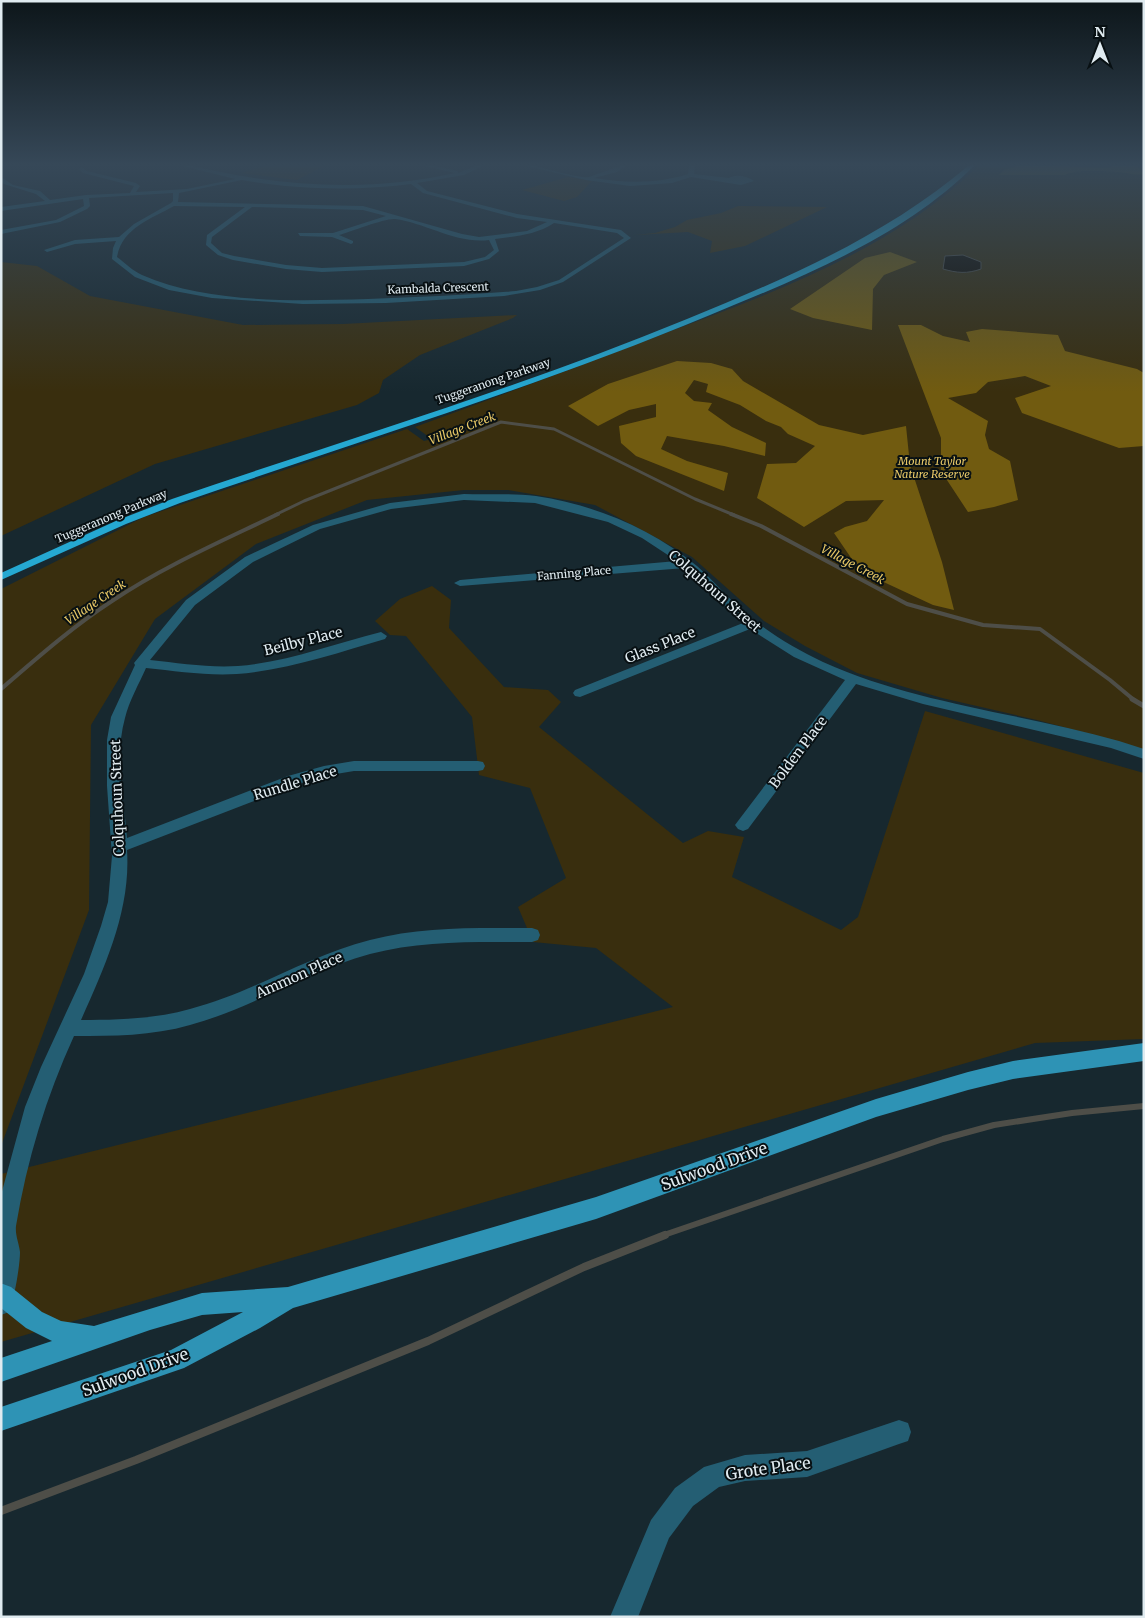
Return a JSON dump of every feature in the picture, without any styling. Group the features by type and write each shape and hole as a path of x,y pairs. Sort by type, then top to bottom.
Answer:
{"highway":[{"name":"Tuggeranong Parkway","path":"51,544 160,500 550,368 694,314 789,273 853,241"},
{"name":"Tuggeranong Parkway","path":"1,577 54,552 168,504 563,370 711,312 795,276 862,241"},
{"path":"1,567 25,556"}],"main road":[{"name":"Sulwood Drive","path":"1,1370 96,1337 202,1304 288,1298 596,1208 890,1104 943,1088 1013,1070 1144,1052"},
{"name":"Sulwood Drive","path":"1,1419 176,1360 252,1320 288,1298"},
{"path":"2,1300 34,1320 59,1332 96,1337"}],"street":[{"path":"47,250 93,241"},
{"name":"Kambalda Crescent","path":"119,241 114,258 123,268 143,280 231,298 269,301 341,302 492,296 538,289 561,282 624,241"},
{"path":"208,241 208,244 214,250 233,258 309,269 452,265 477,261 492,256 497,250 492,241"},
{"path":"347,241 351,242"},
{"name":"Colquhoun Street","path":"2,1300 9,1253 3,1231 19,1156 41,1091 104,943 117,900 121,846 114,764 115,734 127,690 140,663 170,623 193,600 245,561 288,539 319,526 386,507 420,501 470,497 504,497 560,504 601,515 627,526 664,547 687,564 751,624 798,654 853,679 907,696 1114,744 1144,754"},
{"name":"Fanning Place","path":"460,583 687,564"},
{"name":"Glass Place","path":"580,694 751,624"},
{"name":"Beilby Place","path":"140,663 206,670 236,670 299,660 381,636"},
{"name":"Bolden Place","path":"744,826 853,679"},
{"name":"Rundle Place","path":"121,846 293,780 324,771 354,766 478,766"},
{"name":"Ammon Place","path":"68,1028 107,1028 156,1024 205,1013 254,995 324,962 392,941 437,935 532,935"},
{"name":"Grote Place","path":"624,1617 660,1529 684,1496 713,1476 745,1468 807,1464 899,1432"}],"green space":[{"path":"712,241 757,241 745,246 710,253"},
{"name":"Mount Taylor Nature Reserve","path":"878,241 1144,241 1144,752 1112,740 942,698 857,673 805,646 764,621 692,557 595,505 508,490 464,490 367,500 256,544 155,619 91,725 89,910 1,1146 1,589 144,517 407,429 424,441 432,439 415,427 745,303"},
{"path":"1,262 37,266 90,296 243,325 343,324 517,315 420,355 383,380 379,393 357,405 155,464 1,536"},
{"path":"432,586 451,600 449,628 504,687 548,690 561,702 539,727 683,843 708,831 744,837 732,877 841,930 858,917 925,711 1144,773 1144,1039 1035,1043 1,1342 1,1174 673,1007 596,948 533,942 518,907 566,878 530,788 479,775 472,717 406,636 390,635 375,621 400,599"}],"shaded area":[{"path":"890,252 917,262 884,275 873,289 872,330 813,318 790,309 865,258"},
{"path":"963,255 981,262 981,269 962,272 943,269 945,256"},
{"path":"898,325 921,325 943,336 970,342 966,332 982,329 1058,335 1065,351 1137,369 1144,373 1144,446 1119,448 1022,413 1015,398 1051,386 1025,376 988,382 976,393 948,398 988,421 985,435 989,449 1010,461 1018,500 968,512 941,471 941,438"},
{"path":"677,361 711,363 732,369 743,381 819,425 863,435 906,426 910,465 942,562 954,610 933,605 860,571 834,533 845,527 867,521 884,500 846,501 804,527 757,498 767,464 796,463 815,446 788,434 781,427 766,421 740,405 706,392 708,384 694,380 685,393 694,401 712,403 708,410 732,427 766,443 765,456 724,446 667,436 661,449 687,461 728,473 724,491 636,456 621,443 619,426 656,417 656,404 629,410 598,426 568,406 608,384"}],"waterway":[{"name":"Village Creek","path":"275,515 304,501 501,422 554,429 695,499 734,515"},
{"name":"Village Creek","path":"1,689 69,632 132,588 193,554 278,514"},
{"name":"Village Creek","path":"731,514 761,526 907,604 983,625 1040,629 1134,700"},
{"path":"1132,699 1144,706"},
{"path":"661,1236 943,1139 994,1125 1072,1113 1144,1106"},
{"path":"1,1511 136,1460 428,1341 584,1267 665,1235"}]}
